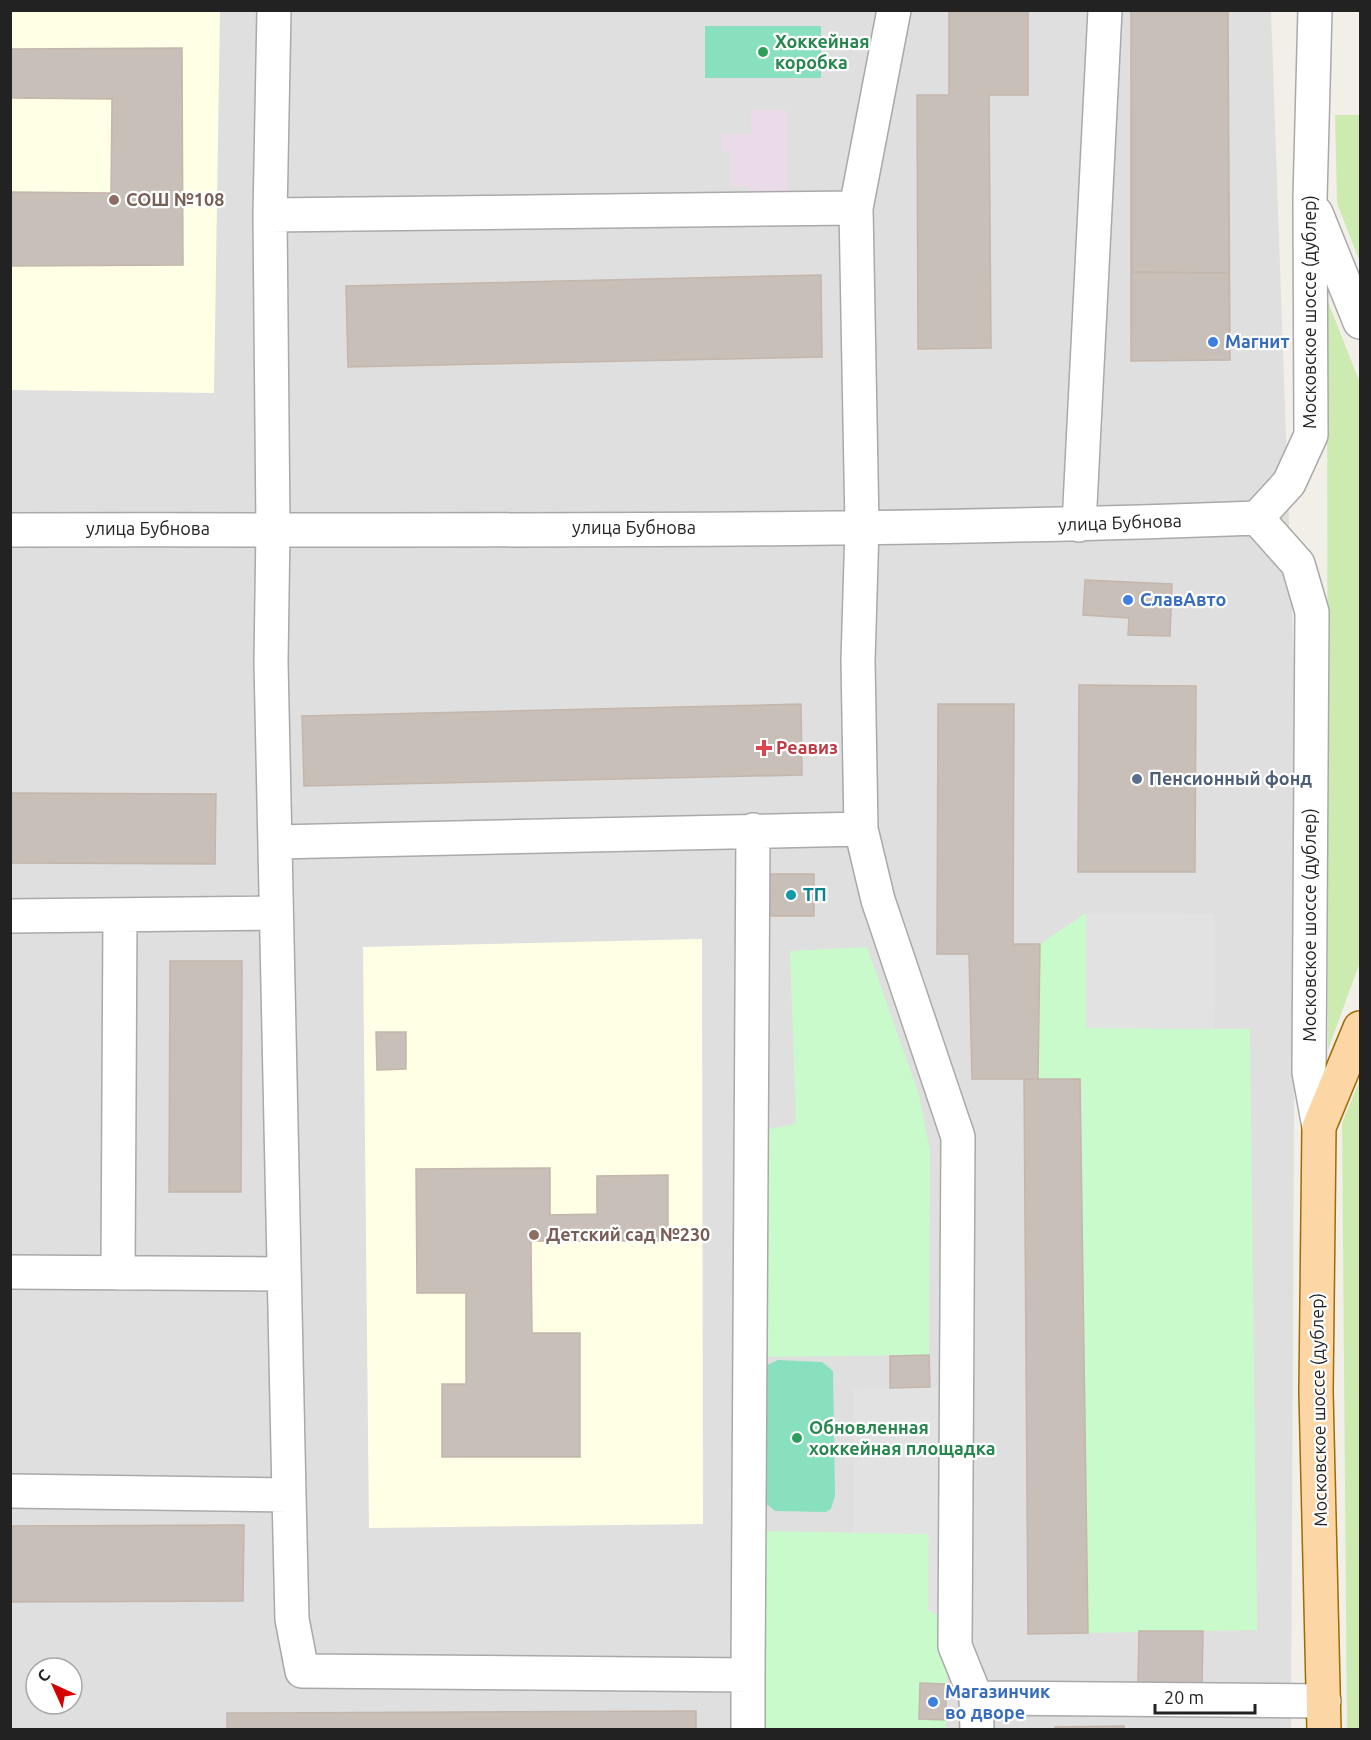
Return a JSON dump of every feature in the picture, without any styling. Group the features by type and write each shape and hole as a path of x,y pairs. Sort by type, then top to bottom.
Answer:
{"main road":[{"path":"1319,1127 1360,1028"},
{"name":"Московское шоссе (дублер)","path":"1319,1127 1316,1392 1324,1715"}],"street":[{"path":"274,10 270,215 273,529 271,662 282,1274 292,1619 302,1671 748,1675"},
{"path":"894,10 856,208 862,527 858,661 861,829 878,900 958,1137 955,1646 977,1714 1324,1715"},
{"path":"1080,525 1106,10"},
{"name":"Московское шоссе (дублер)","path":"1315,10 1310,198 1311,435 1289,483 1257,518 1298,564 1312,612 1310,1072 1319,1127"},
{"path":"1310,198 1360,322"},
{"path":"270,215 856,208"},
{"name":"улица Бубнова","path":"10,530 1080,525 1257,518"},
{"path":"276,842 861,829"},
{"path":"748,1730 753,830"},
{"path":"10,916 120,917 276,913"},
{"path":"118,1273 120,917"},
{"path":"10,1272 282,1274"},
{"path":"10,1491 289,1495"}],"shaded area":[{"path":"11,11 1271,11 1296,720 1291,1729 11,1730"},
{"name":"СОШ №108","path":"11,11 220,11 214,393 11,390"},
{"path":"751,110 787,110 787,203 749,203 749,186 731,186 731,151 722,151 722,134 751,134"},
{"path":"1086,913 1215,914 1214,1029 1086,1028"},
{"name":"Детский сад №230","path":"702,939 703,1524 369,1528 363,947"},
{"path":"950,1386 948,1621 928,1610 929,1534 853,1533 853,1389"}],"green space":[{"name":"Хоккейная коробка","path":"705,26 821,26 821,78 705,78"},
{"path":"1335,115 1360,115 1360,262 1337,203"},
{"path":"1327,299 1360,383 1360,962 1328,1050"},
{"path":"1086,913 1086,1028 1250,1029 1257,1630 1088,1633 1081,1079 1038,1079 1040,944"},
{"path":"867,947 919,1095 930,1151 929,1355 761,1357 758,1131 796,1124 790,951"},
{"path":"1360,1080 1360,1729 1347,1730 1342,1123"},
{"name":"Обновленная хоккейная площадка","path":"778,1360 822,1362 833,1371 835,1496 831,1509 826,1512 775,1511 763,1501 765,1366"},
{"path":"765,1531 929,1534 928,1610 948,1621 946,1729 759,1730"}],"building":[{"path":"949,10 1028,10 1028,95 989,95 991,348 918,349 917,95 949,95"},
{"path":"1131,10 1228,10 1230,360 1131,361"},
{"path":"1131,10 1228,10 1229,273 1132,272"},
{"path":"182,48 183,265 10,266 10,192 111,193 112,99 10,98 10,49"},
{"path":"1132,272 1229,273 1230,360 1131,361"},
{"path":"821,275 822,357 348,367 346,286"},
{"name":"СлавАвто","path":"1085,580 1172,584 1170,636 1128,635 1129,618 1083,615"},
{"name":"Пенсионный фонд","path":"1079,685 1196,686 1195,872 1078,872"},
{"path":"801,704 802,775 304,786 302,716"},
{"path":"938,704 1014,704 1013,944 1040,944 1038,1079 972,1079 969,954 937,954"},
{"path":"10,793 216,794 215,864 10,863"},
{"name":"ТП","path":"769,874 814,874 814,916 768,916"},
{"path":"170,961 242,961 241,1192 169,1192"},
{"path":"376,1032 406,1032 406,1069 377,1070"},
{"path":"1024,1079 1080,1079 1088,1633 1028,1634"},
{"path":"550,1168 550,1215 597,1214 597,1176 668,1175 668,1241 531,1241 532,1333 580,1333 580,1457 442,1457 442,1384 466,1384 466,1293 417,1293 416,1169"},
{"path":"929,1355 930,1387 890,1388 890,1356"},
{"path":"244,1525 243,1601 10,1602 10,1526"},
{"path":"1139,1631 1203,1631 1202,1684 1138,1684"},
{"name":"Магазинчик во дворе","path":"920,1683 946,1684 946,1720 919,1719"},
{"path":"696,1711 696,1730 227,1730 227,1713"},
{"path":"1124,1726 1124,1730 1055,1730 1055,1727"}],"place":[{"name":"Хоккейная коробка","path":"763,52"},
{"name":"СОШ №108","path":"114,200"},
{"name":"Магнит","path":"1213,342"},
{"name":"СлавАвто","path":"1128,600"},
{"name":"Реавиз","path":"764,748"},
{"name":"Пенсионный фонд","path":"1137,779"},
{"name":"ТП","path":"791,895"},
{"name":"Детский сад №230","path":"534,1235"},
{"name":"Обновленная хоккейная площадка","path":"797,1438"},
{"name":"Магазинчик во дворе","path":"933,1702"}]}
